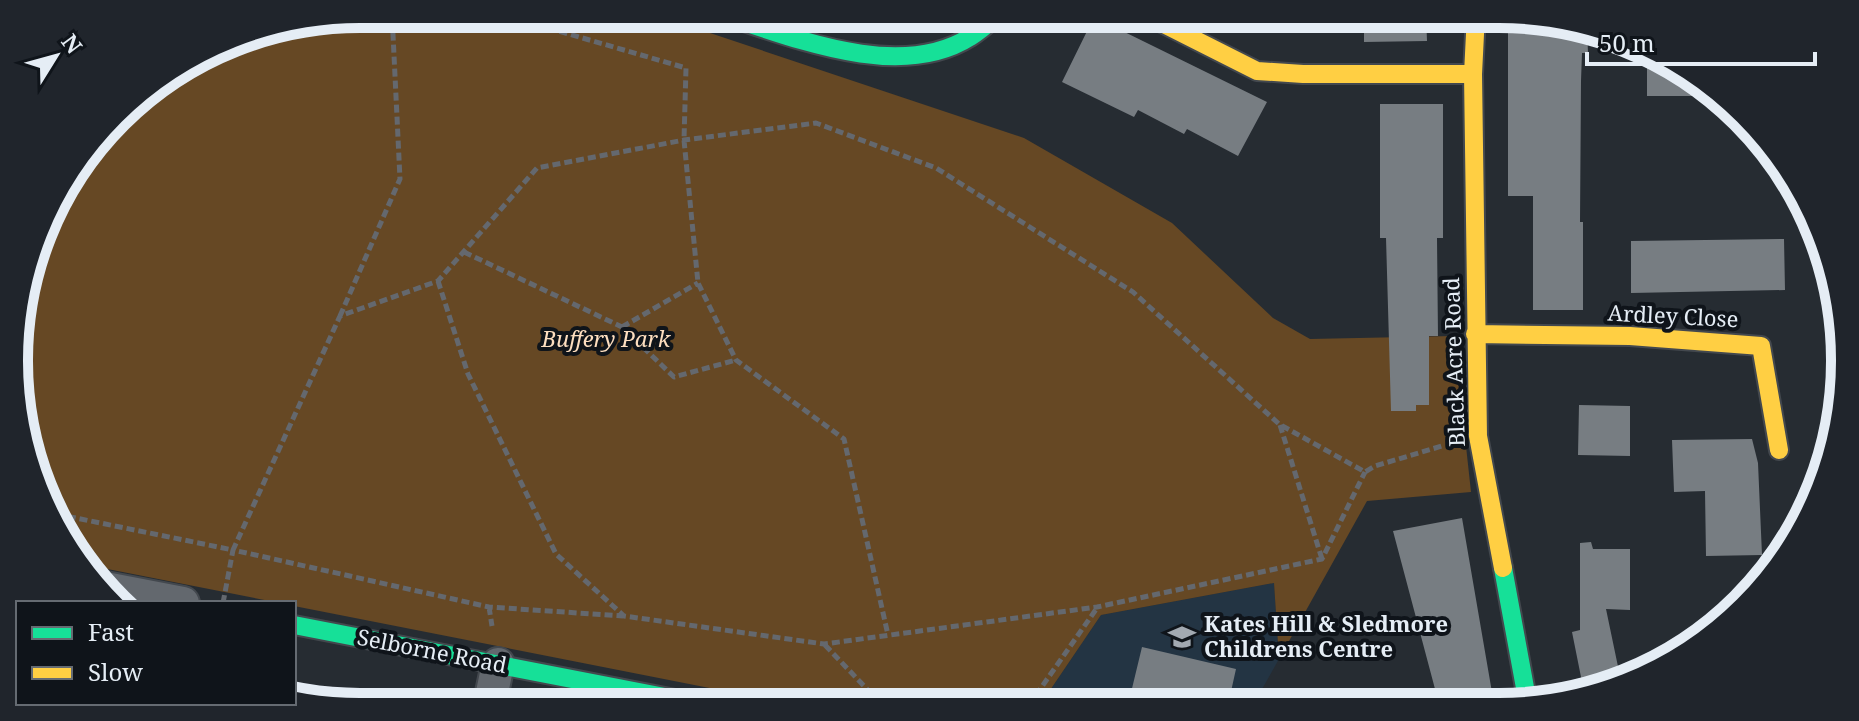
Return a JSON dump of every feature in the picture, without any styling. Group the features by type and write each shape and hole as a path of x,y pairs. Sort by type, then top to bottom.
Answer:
{"street":[{"path":"767,28 841,50 902,58 948,48 981,28"},
{"path":"1172,28 1257,71 1473,74"},
{"name":"Black Acre Road","path":"1475,28 1473,74 1478,436 1526,691"},
{"name":"Ardley Close","path":"1475,334 1630,336 1761,346 1779,450"},
{"path":"121,591 173,601"},
{"name":"Selborne Road","path":"296,625 645,693"},
{"path":"492,693 498,664"}],"path":[{"path":"223,601 233,550 400,179 393,28"},
{"path":"548,28 686,68 684,140 698,283 736,360 844,439 888,635"},
{"path":"340,316 438,281 537,168 684,140 816,123 936,168 1133,292 1279,424 1365,472"},
{"path":"464,252 622,327 674,377 736,360"},
{"path":"438,281 468,374 556,554 624,616"},
{"path":"622,327 698,283"},
{"path":"1279,424 1322,559"},
{"path":"1322,559 1365,472 1375,466 1478,436"},
{"path":"67,516 489,607 624,616 824,644 1097,607 1322,559"},
{"path":"1037,693 1097,607"},
{"path":"824,644 871,693"}],"shaded area":[{"name":"Kates Hill & Sledmore Childrens Centre","path":"1274,583 1279,659 1260,693 1048,693 1101,615"}],"green space":[{"name":"Buffery Park","path":"360,28 695,28 1024,138 1172,223 1273,318 1310,339 1454,336 1471,492 1367,501 1279,659 1274,583 1101,615 1048,693 735,693 296,606 296,601 270,601 101,568 73,527 53,488 34,425 28,360 34,296 53,233 73,194 97,158 125,125 176,84 233,53 296,34"}],"building":[{"path":"1089,28 1116,28 1267,102 1238,156 1187,129 1184,134 1138,110 1134,117 1062,82"},
{"path":"1364,28 1427,28 1427,41 1364,42"},
{"path":"1508,28 1587,40 1588,53 1582,53 1581,81 1583,310 1533,310 1533,196 1508,196"},
{"path":"1647,63 1700,96 1647,96"},
{"path":"1380,104 1443,104 1443,238 1437,238 1438,336 1429,336 1429,405 1416,405 1416,411 1391,411 1386,238 1380,238"},
{"path":"1784,239 1785,290 1631,293 1631,241"},
{"path":"1579,405 1630,406 1630,456 1578,455"},
{"path":"1752,439 1758,463 1762,555 1706,556 1705,491 1674,492 1672,440"},
{"path":"1462,518 1492,693 1436,693 1393,531"},
{"path":"1591,542 1593,549 1630,549 1630,610 1606,609 1619,670 1582,683 1572,632 1580,630 1580,543"},
{"path":"1142,647 1236,669 1231,693 1131,693"}],"traffic: fast":[{"path":"761,28 845,51 879,56 911,56 942,50 982,28"},
{"path":"1503,568 1526,691"},
{"path":"296,625 644,693"}],"traffic: slow":[{"path":"1172,28 1257,71 1473,74"},
{"path":"1475,28 1473,74 1478,436 1503,568"},
{"path":"1475,334 1630,336 1761,346 1779,450"}],"place":[{"name":"Kates Hill & Sledmore Childrens Centre","path":"1182,637"}]}
